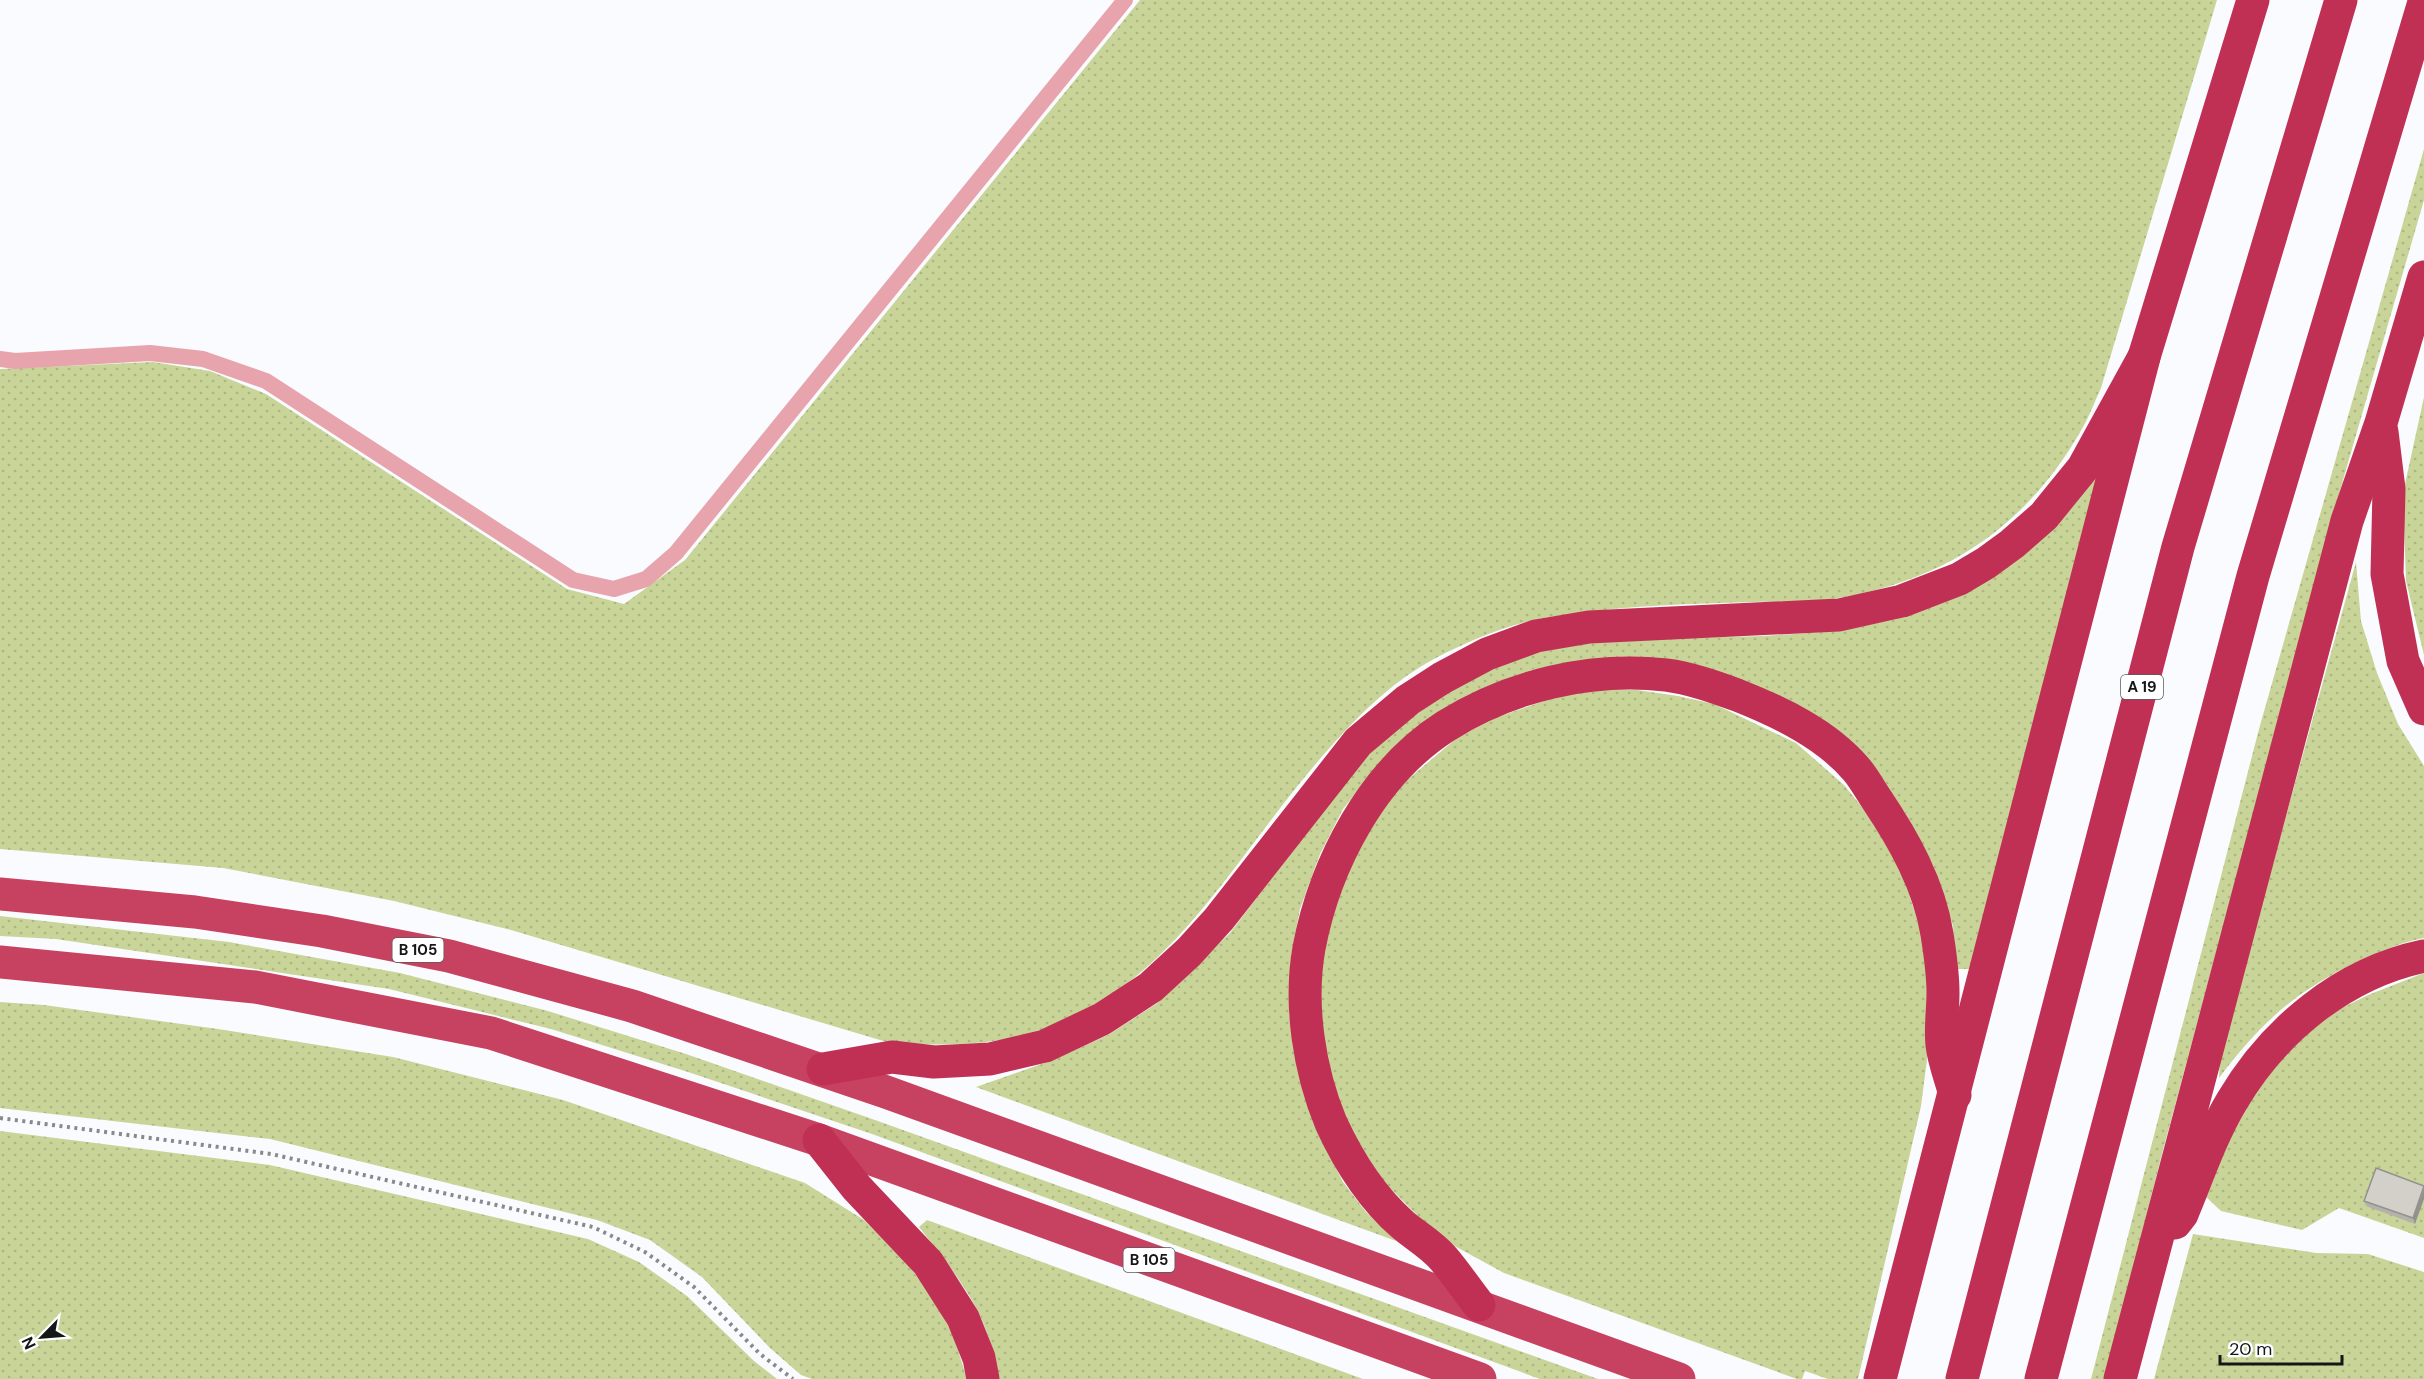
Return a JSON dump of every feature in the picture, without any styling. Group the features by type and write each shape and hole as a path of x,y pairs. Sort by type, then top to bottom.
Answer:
{"highway":[{"path":"1880,1379 2144,357 2253,0"},
{"name":"A 19","path":"1962,1379 2178,547 2341,0"},
{"path":"2041,1379 2253,576 2424,2"},
{"path":"2120,1379 2347,521 2381,423 2424,278"},
{"path":"823,1070 892,1058 934,1062 990,1059 1045,1046 1102,1019 1151,987 1197,944 1358,742 1408,700 1442,678 1487,654 1536,636 1589,627 1839,615 1902,601 1959,579 1995,557 2044,516 2083,468 2144,357"},
{"path":"2381,423 2389,489 2386,574 2403,661 2424,709"},
{"path":"1479,1305 1441,1255 1401,1223 1362,1179 1331,1122 1315,1072 1306,1020 1306,984 1309,950 1322,899 1339,855 1366,807 1412,754 1445,726 1488,704 1532,687 1576,676 1617,673 1669,675 1732,693 1810,729 1856,768 1890,819 1920,874 1937,930 1943,989 1942,1044 1955,1095"},
{"name":"B 105","path":"0,894 195,912 322,930 449,956 632,1005 823,1070 1679,1379"},
{"path":"2154,1250 2182,1214 2231,1102 2254,1067 2281,1037 2306,1012 2341,990 2376,971 2424,956"},
{"name":"B 105","path":"0,962 255,987 491,1033 819,1140 1480,1379"},
{"path":"819,1140 857,1188 928,1263 963,1318 979,1358 983,1379"}],"lane":[{"path":"0,359 15,361 150,353 203,359 266,381 573,580 614,589 646,579 676,553 1125,0"}],"path":[{"path":"0,1118 271,1154 593,1227 645,1252 694,1287 760,1354 793,1379"}],"green space":[{"path":"1140,0 2217,0 2101,388 2082,429 2057,467 2033,497 2007,522 1978,544 1947,563 1877,590 1817,601 1662,605 1546,618 1493,632 1434,659 1384,693 1340,736 1181,934 1143,970 1102,1001 1054,1025 986,1042 890,1043 511,930 394,901 223,868 0,849 0,369 153,362 210,371 266,394 567,589 624,604 685,560"},
{"path":"2424,149 2424,200 2343,480 2163,1150 2105,1379 2091,1379 2259,729"},
{"path":"2424,397 2424,655 2406,581 2403,493"},
{"path":"2106,458 1974,969 1957,969 1953,926 1933,865 1904,811 1820,722 1579,661 1531,670 1483,688 1441,713 1379,764 1343,809 1320,854 1300,909 1291,956 1289,1015 1299,1073 1332,1160 1343,1182 1366,1212 1396,1241 976,1087 1053,1060 1108,1035 1156,1004 1230,933 1363,757 1446,691 1492,667 1542,651 1606,640 1763,636 1838,631 1897,619"},
{"path":"2356,562 2361,621 2377,673 2398,724 2424,766 2424,938 2386,949 2363,959 2300,995 2266,1023 2219,1078 2220,1055"},
{"path":"1584,690 1637,690 1714,704 1796,743 1844,785 1878,827 1904,879 1921,931 1929,989 1929,1044 1921,1106 1858,1379 1828,1379 1805,1371 1802,1379 1797,1379 1504,1273 1440,1238 1384,1182 1362,1150 1346,1120 1332,1081 1321,1027 1320,969 1326,931 1357,845 1400,786 1457,738 1495,718"},
{"path":"0,916 229,942 400,973 548,1011 686,1054 875,1120 1598,1379 1540,1379 872,1134 551,1029 389,989 56,939 0,936"},
{"path":"2424,973 2424,1238 2339,1208 2302,1230 2221,1211 2204,1195 2236,1118 2284,1056 2311,1030 2340,1009 2368,995"},
{"path":"0,1002 44,1005 218,1029 393,1057 563,1100 805,1183 864,1220 896,1251 927,1288 953,1334 967,1379 812,1379 801,1375 770,1348 702,1277 650,1240 597,1220 270,1139 0,1108"},
{"path":"0,1131 270,1165 588,1239 639,1262 687,1296 754,1361 777,1379 0,1379"},
{"path":"927,1220 1363,1379 999,1379 989,1339 974,1305 958,1278 919,1227"},
{"path":"2193,1234 2316,1253 2368,1254 2424,1272 2424,1379 2154,1379"}],"building":[{"path":"2376,1168 2424,1186 2413,1218 2364,1201"}]}
